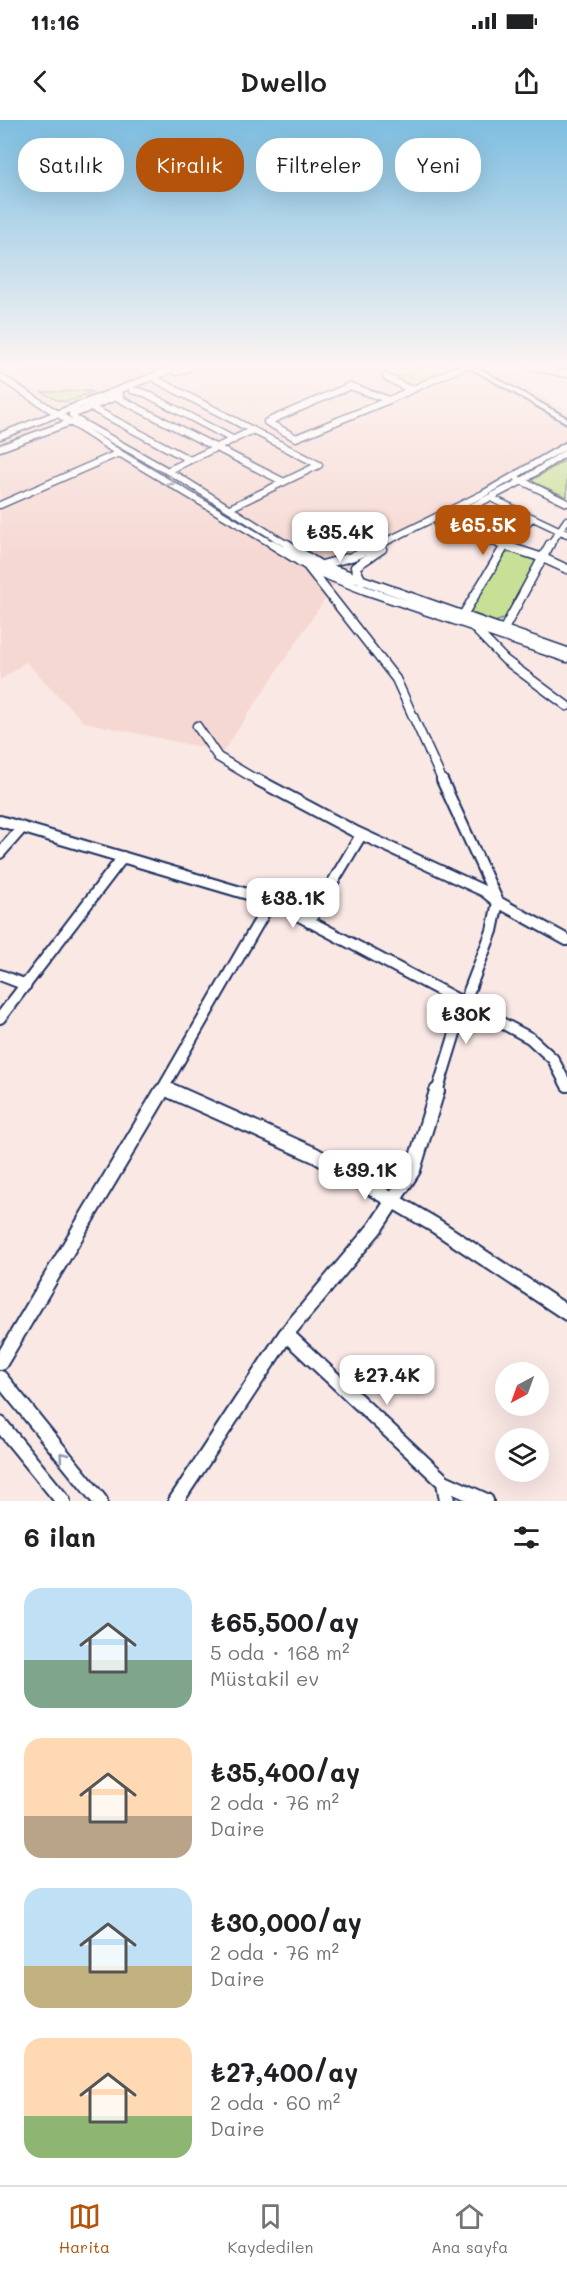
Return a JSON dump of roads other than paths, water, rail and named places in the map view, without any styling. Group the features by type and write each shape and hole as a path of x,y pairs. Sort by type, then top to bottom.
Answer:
{"street":[{"path":"0,448 44,430"},
{"path":"88,430 119,453 314,566 365,590 567,658"},
{"path":"93,430 230,508 314,566 567,652"},
{"path":"134,430 190,460"},
{"path":"184,430 284,482"},
{"path":"216,430 234,440"},
{"path":"167,471 252,430"},
{"path":"230,508 319,465 254,430"},
{"path":"282,430 296,438 314,430"},
{"path":"362,581 356,573 358,558 454,510 567,445"},
{"path":"314,566 358,558 438,524 522,481 567,452"},
{"path":"0,505 119,453"},
{"path":"513,477 567,503"},
{"path":"491,498 531,519 567,534"},
{"path":"463,615 504,546 531,519"},
{"path":"504,629 567,520"},
{"path":"438,524 543,558 567,569"},
{"path":"176,1501 286,1334 375,1228 413,1170 464,1004 492,931 498,902 396,679 329,596 314,566"},
{"path":"473,626 488,645 506,661 567,706"},
{"path":"197,726 218,757 225,763 361,835 484,891 498,902 567,940"},
{"path":"0,821 271,901 530,1038 546,1050 565,1071 567,1086"},
{"path":"0,853 22,828"},
{"path":"309,922 361,835"},
{"path":"0,1018 123,857"},
{"path":"0,1363 164,1088 271,901"},
{"path":"0,975 26,985"},
{"path":"164,1088 315,1155 395,1200 567,1312"},
{"path":"286,1334 444,1482 486,1501"},
{"path":"0,1378 100,1501"},
{"path":"0,1424 63,1501"},
{"path":"444,1482 447,1501"}]}
